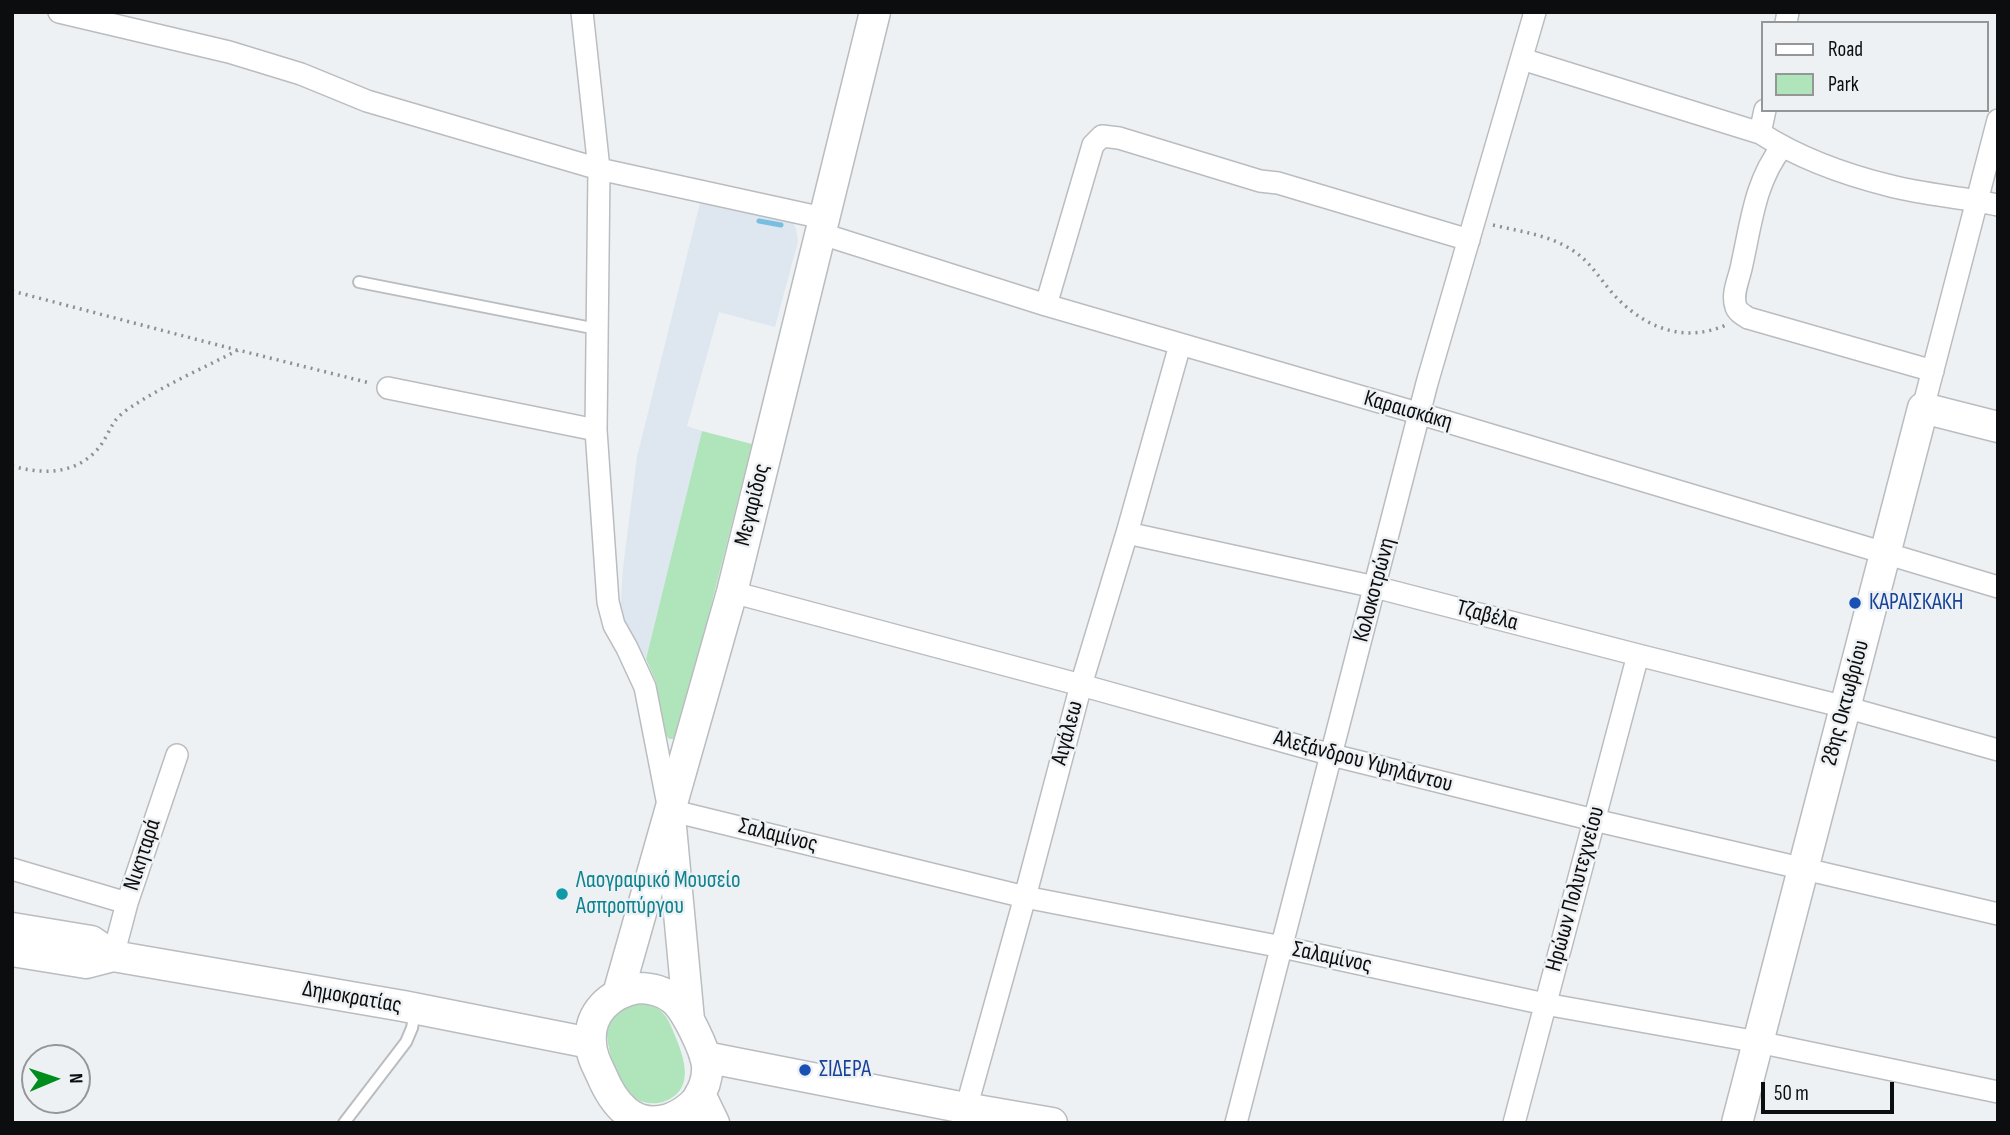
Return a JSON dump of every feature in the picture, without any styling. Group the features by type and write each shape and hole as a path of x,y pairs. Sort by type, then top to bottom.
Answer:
{"street":[{"name":"Καραισκάκη","path":"59,12 229,52 301,74 367,101 599,169 821,226 1046,305 1998,587"},
{"path":"582,12 599,169 596,430 608,602 614,625 645,687 669,810 689,1020"},
{"name":"Μεγαρίδος","path":"618,994 732,592 875,12"},
{"name":"Κολοκοτρώνη","path":"1236,1123 1427,383 1535,12"},
{"path":"1522,59 1760,133 1782,148 1832,168 1891,186 1998,205"},
{"path":"1760,133 1765,112"},
{"name":"28ης Οκτωβρίου","path":"1737,1123 1998,120"},
{"path":"1046,305 1093,145 1102,136 1119,138 1260,181 1278,183 1471,230"},
{"path":"1782,148 1772,161 1759,190 1735,291 1736,305 1740,313 1748,318 1933,371"},
{"name":"Αιγάλεω","path":"963,1116 1081,685 1180,345"},
{"path":"387,388 596,430"},
{"path":"1923,408 1998,427"},
{"name":"Τζαβέλα","path":"1126,533 1376,587 1845,707 1998,750"},
{"name":"Αλεξάνδρου Υψηλάντου","path":"732,592 1332,755 1594,820 1998,914"},
{"name":"Ηρώων Πολυτεχνείου","path":"1514,1123 1638,656"},
{"name":"Νικηταρά","path":"113,956 127,903 177,755"},
{"name":"Σαλαμίνος","path":"669,810 1025,897 1282,947 1545,1004 1758,1042 1998,1092"},
{"path":"12,869 127,903"},
{"name":"Δημοκρατίας","path":"12,928 91,941 113,956 416,1009 590,1043"},
{"name":"Δημοκρατίας","path":"12,951 86,963 113,956"},
{"path":"638,988 656,990 674,999 689,1020 705,1057 706,1074 700,1094 686,1110 663,1120 646,1120 630,1114 617,1116 617,1103 607,1089 594,1060 590,1043 593,1022 598,1011 618,994 638,988"},
{"path":"705,1057 963,1116 1052,1123"},
{"path":"700,1094 714,1123"}],"lane":[{"path":"359,282 597,329"},
{"path":"344,1123 406,1042 416,1009"}],"path":[{"path":"1471,230 1553,239 1578,254 1620,301 1648,324 1672,331 1701,333 1734,320 1748,318"},
{"path":"12,291 387,388"},
{"path":"12,466 51,472 75,465 94,453 117,419 135,405 237,350"}],"shaded area":[{"path":"702,195 793,223 798,241 775,327 719,312 687,426 702,431 646,659 620,615 623,568 637,457"}],"green space":[{"path":"702,431 752,444 679,732 675,739 669,739 665,734 656,682 646,659"},
{"path":"634,1003 650,1005 663,1013 682,1056 684,1083 673,1097 663,1102 647,1103 632,1096 622,1082 609,1050 607,1029 611,1018 616,1012"}],"waterway":[{"path":"759,221 781,225"}],"place":[{"name":"ΚΑΡΑΙΣΚΑΚΗ","path":"1855,603"},
{"name":"Λαογραφικό Μουσείο Ασπροπύργου","path":"562,894"},
{"name":"ΣΙΔΕΡΑ","path":"805,1070"}]}
